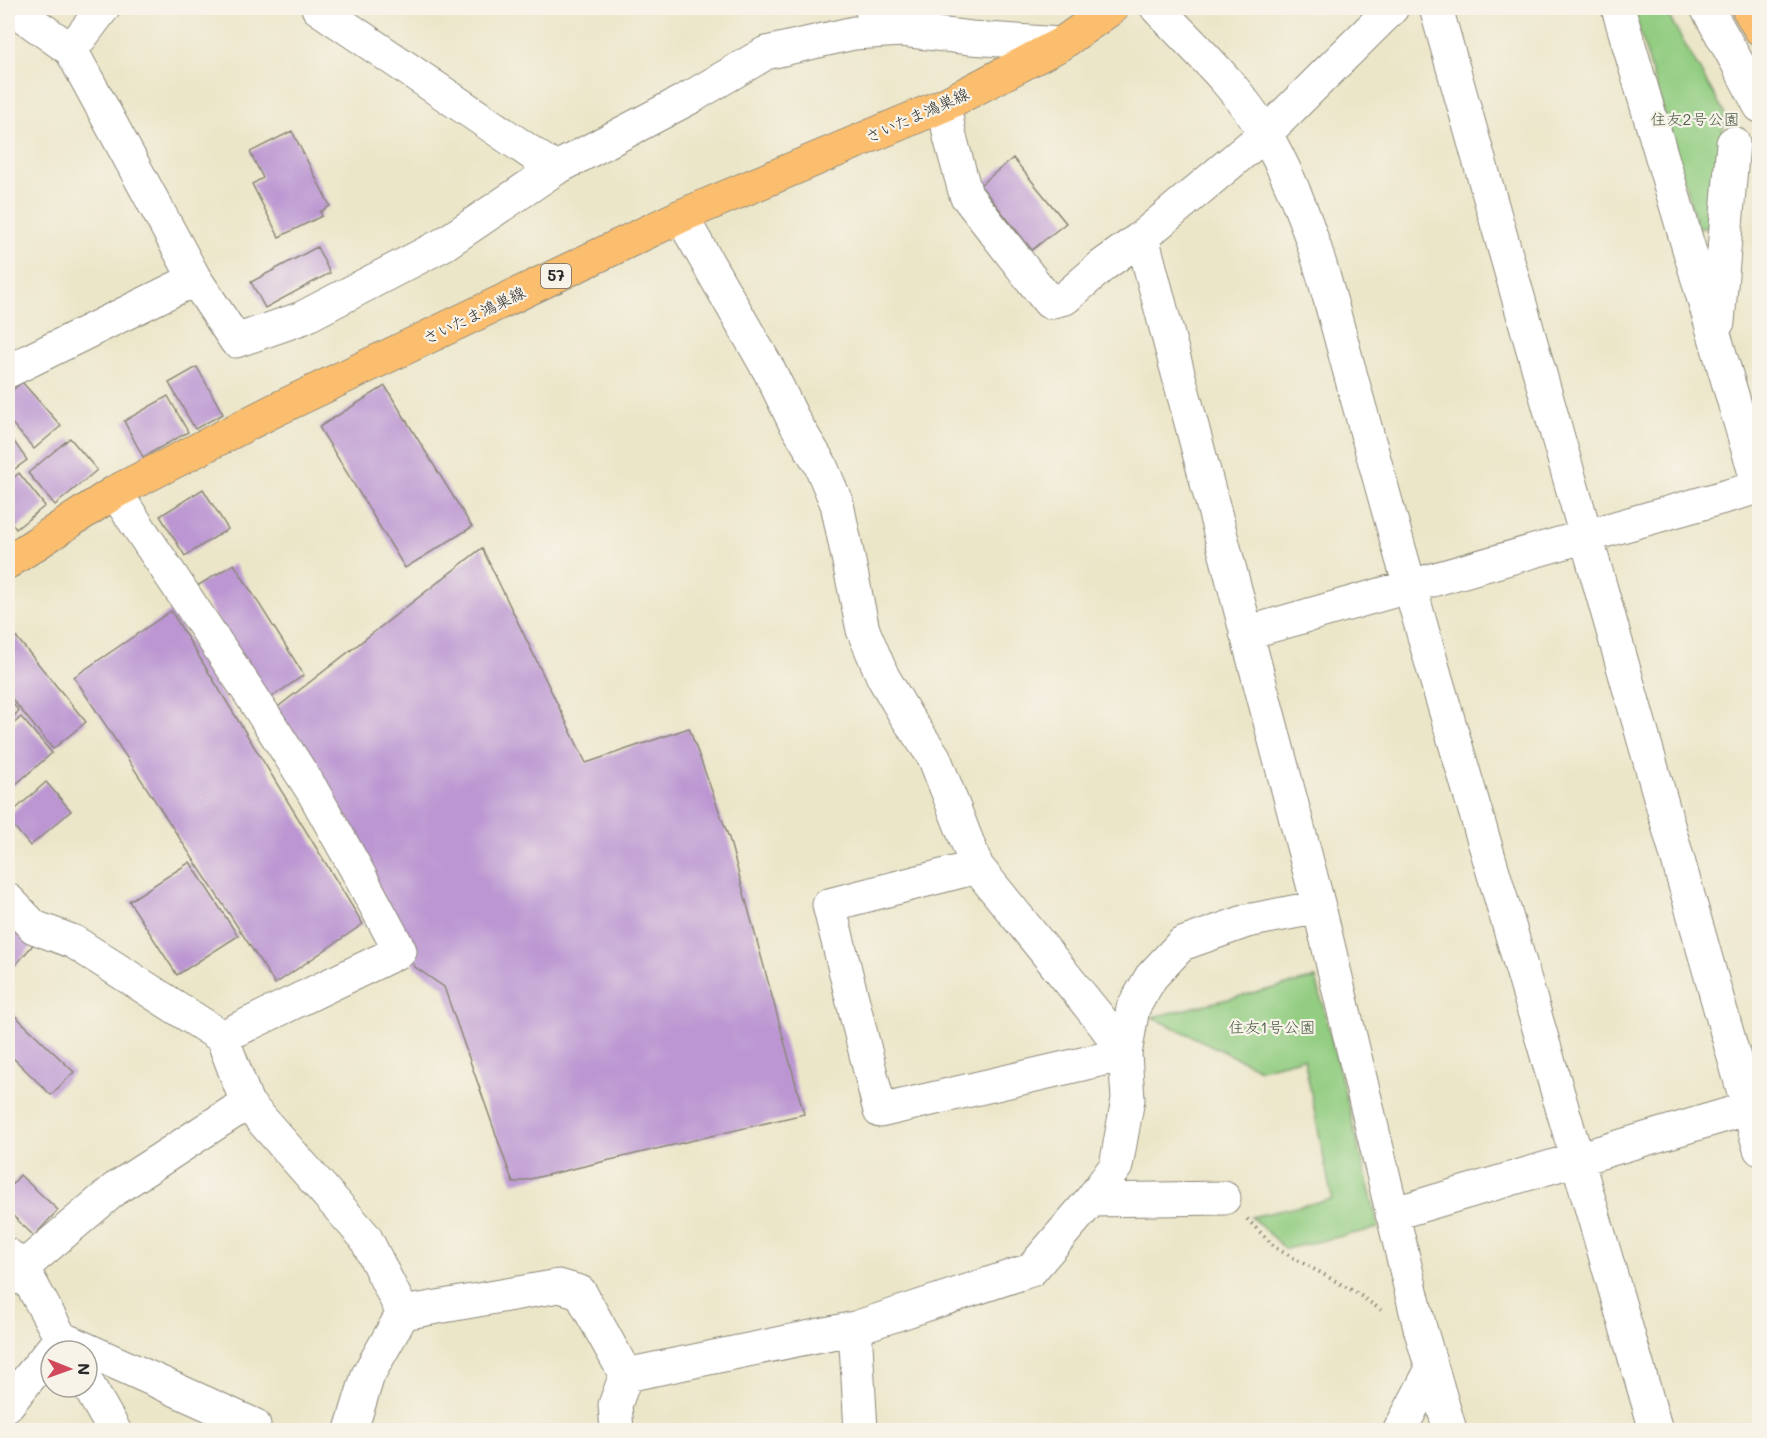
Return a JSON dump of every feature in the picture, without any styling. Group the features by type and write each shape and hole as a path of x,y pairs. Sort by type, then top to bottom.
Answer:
{"main road":[{"name":"さいたま鴻巣線","path":"8,562 116,492 273,411 681,216 944,105 1061,44 1112,8"},
{"path":"1748,8 1760,29"}],"street":[{"path":"12,8 71,50 195,279 236,341 302,318 444,244 555,169 691,97 766,53 854,33 902,30 972,38 1061,44"},
{"path":"71,50 102,8"},
{"path":"318,8 555,169"},
{"path":"871,8 902,30"},
{"path":"1157,8 1236,91 1265,134 1285,172 1307,225 1326,284 1410,587 1656,1431"},
{"path":"944,105 966,195 1049,302 1065,298 1265,134 1392,8"},
{"path":"1436,8 1586,536 1754,1106 1760,1149"},
{"path":"1246,633 1759,489 1618,8"},
{"path":"1707,8 1760,106"},
{"path":"1716,342 1733,143"},
{"path":"681,216 820,464 837,504 863,630 883,677 934,757 977,867 1104,1024 1125,1054"},
{"path":"1142,237 1319,907 1420,1328 1449,1431"},
{"path":"12,362 195,279"},
{"path":"116,492 312,790 400,951 222,1037"},
{"path":"977,867 829,905 880,1111 1125,1054"},
{"path":"8,900 34,927 74,942 222,1037 247,1103 365,1237 403,1313"},
{"path":"626,1375 855,1328 1031,1270 1091,1200 1116,1166 1128,1099 1125,1054 1133,1008 1151,977 1182,944 1247,921 1319,907"},
{"path":"61,1339 12,1267 115,1189 247,1103"},
{"path":"1392,1214 1754,1106"},
{"path":"1091,1200 1224,1198"},
{"path":"403,1313 559,1286 580,1292 626,1375 615,1405 617,1431"},
{"path":"351,1431 368,1375 403,1313"},
{"path":"855,1328 861,1431"},
{"path":"99,1359 254,1425"},
{"path":"1400,1431 1432,1370"},
{"path":"8,1404 39,1372"},
{"path":"96,1399 114,1431"}],"path":[{"path":"1224,1198 1276,1248 1355,1292 1386,1313 1420,1328"}],"green space":[{"name":"住友2号公園","path":"1633,8 1664,8 1725,114 1710,227 1698,229"},
{"name":"住友1号公園","path":"1316,978 1379,1228 1285,1249 1251,1217 1332,1199 1304,1058 1260,1069 1152,1017"}],"building":[{"path":"292,131 330,206 320,212 322,216 279,237 252,184 263,178 250,152"},
{"path":"1013,158 1066,223 1032,250 980,185"},
{"path":"317,247 330,273 265,308 251,282"},
{"path":"197,367 223,414 195,429 169,383"},
{"path":"22,382 61,426 34,449 8,419 8,394"},
{"path":"385,386 472,527 405,568 319,427"},
{"path":"168,396 188,432 143,457 124,421"},
{"path":"8,433 27,460 8,474"},
{"path":"70,438 97,470 55,505 28,473"},
{"path":"19,473 45,506 16,529 8,518 8,483"},
{"path":"203,489 228,529 185,556 160,516"},
{"path":"482,548 586,763 689,728 729,838 804,1114 513,1183 444,987 415,967 274,710"},
{"path":"234,564 304,675 266,701 197,586"},
{"path":"171,611 363,924 275,984 74,677"},
{"path":"8,627 86,722 53,749 8,694"},
{"path":"8,699 19,711 8,721"},
{"path":"21,717 52,753 9,790 8,729"},
{"path":"46,782 71,811 30,846 8,816"},
{"path":"190,862 238,936 177,975 129,901"},
{"path":"8,913 37,940 8,974"},
{"path":"8,1009 74,1072 51,1095 8,1053"},
{"path":"20,1175 58,1210 34,1236 8,1211 8,1189"}]}
